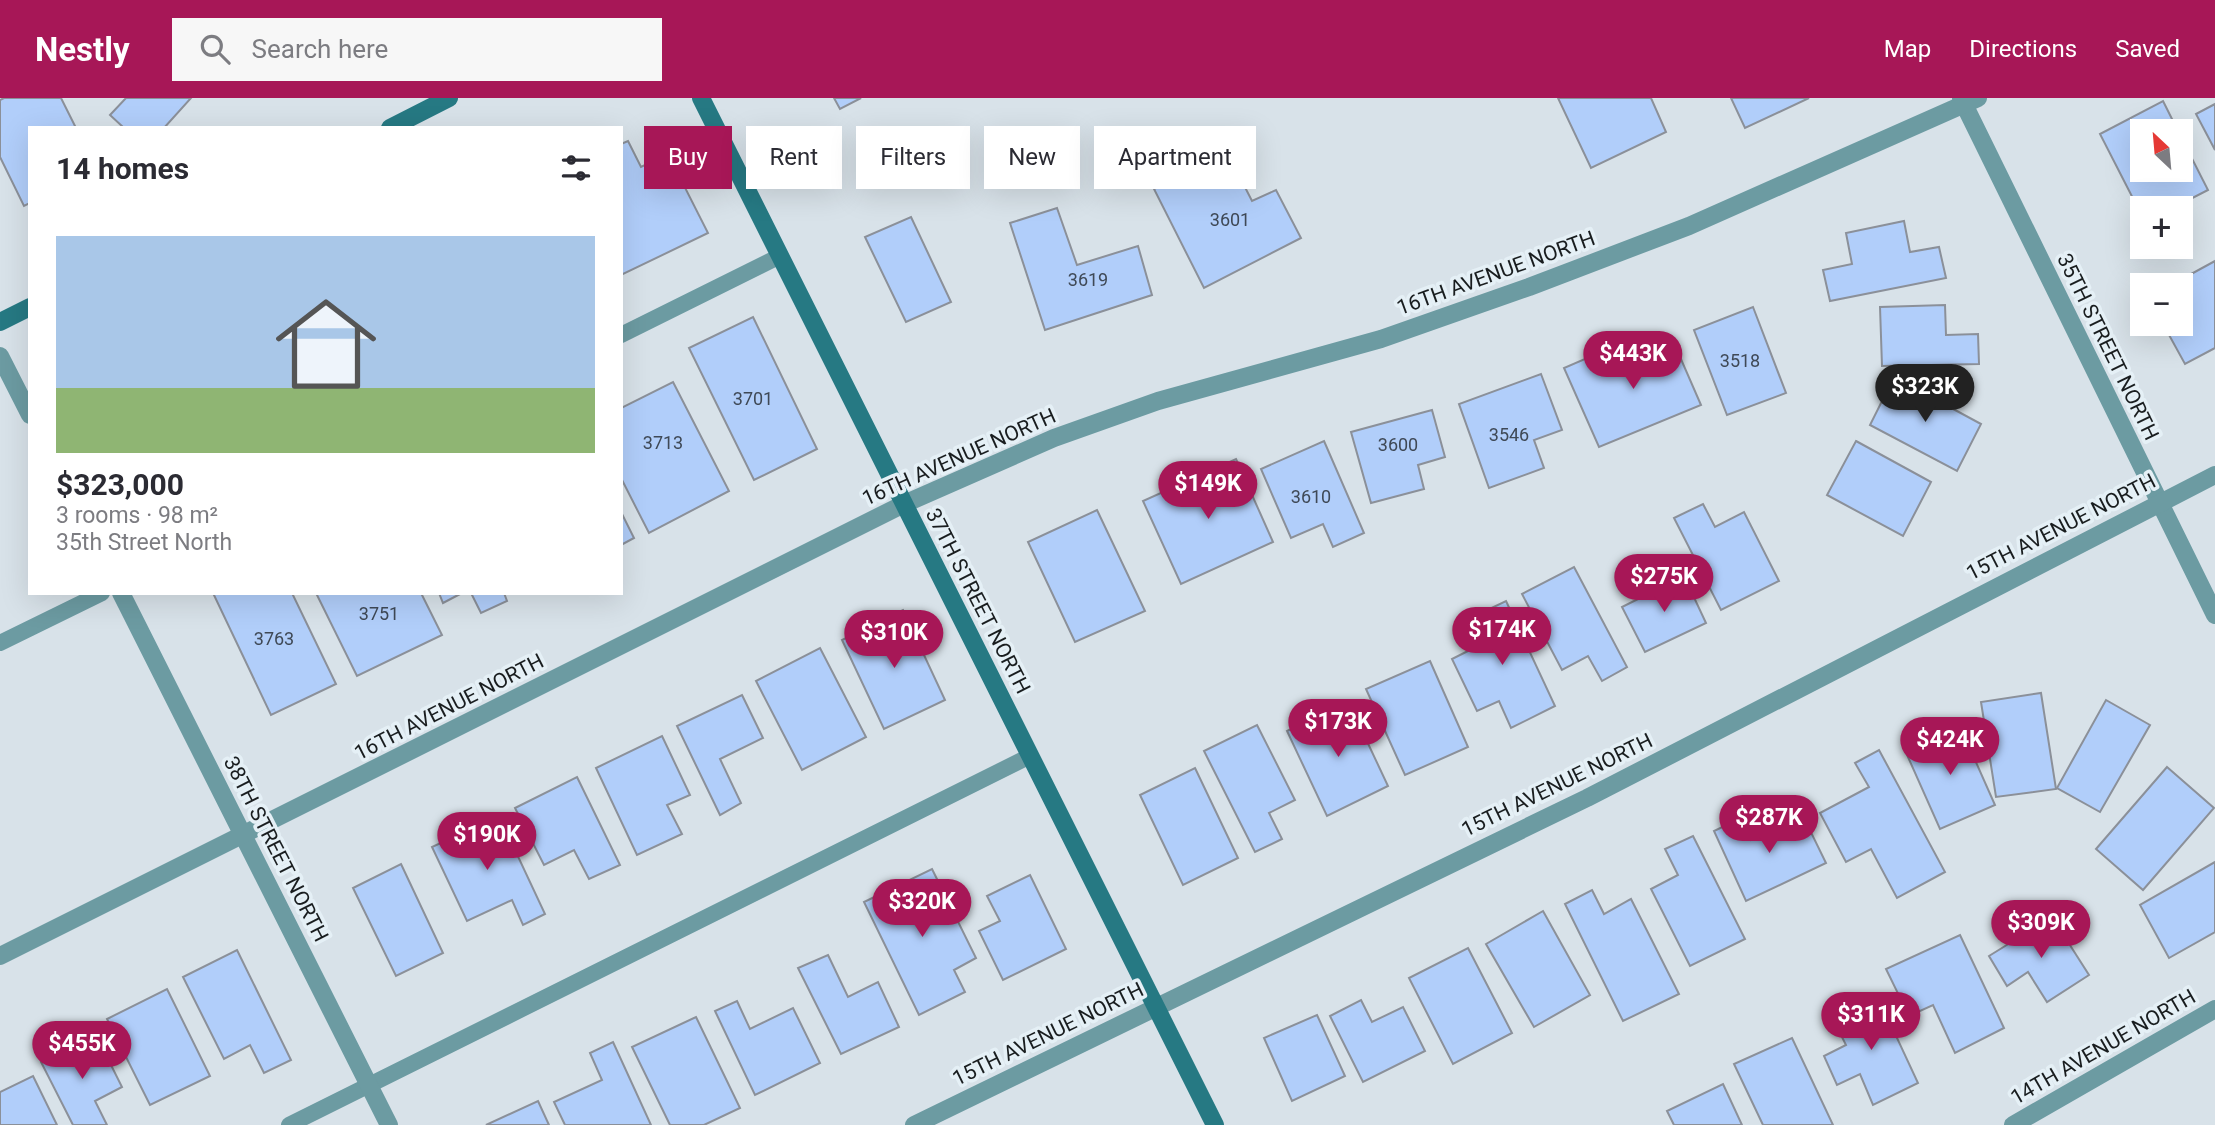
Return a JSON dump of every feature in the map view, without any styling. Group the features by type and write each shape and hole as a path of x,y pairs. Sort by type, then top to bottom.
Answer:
{"street":[{"path":"394,126 449,98"},
{"name":"37TH STREET NORTH","path":"701,98 1215,1125"},
{"name":"35TH STREET NORTH","path":"1968,101 2215,615"},
{"name":"16TH AVENUE NORTH","path":"0,956 904,504 1054,438 1145,406 1381,339 1528,287 1689,226 1968,101"},
{"path":"0,322 28,308"},
{"path":"0,356 28,411"},
{"name":"15TH AVENUE NORTH","path":"914,1125 1587,797 2215,475"},
{"name":"38TH STREET NORTH","path":"122,595 389,1125"},
{"name":"14TH AVENUE NORTH","path":"2013,1125 2215,1009"}],"lane":[{"path":"623,334 780,256"},
{"path":"0,643 98,595"},
{"path":"289,1125 1030,755"}],"building":[{"path":"61,98 75,126 28,126 28,204 24,206 0,157 0,100"},
{"path":"126,98 191,98 166,126 122,126 110,115"},
{"path":"834,98 861,98 840,109"},
{"path":"1558,98 1651,98 1666,132 1591,168"},
{"path":"1731,98 1809,98 1745,128"},
{"path":"2163,101 2172,119 2130,119 2130,182 2193,182 2193,161 2208,190 2193,198 2132,196 2100,134"},
{"path":"2215,104 2215,150 2196,114"},
{"path":"628,141 641,167 644,166 644,189 686,189 708,233 623,274 623,143"},
{"path":"1154,189 1246,189 1252,201 1276,190 1301,238 1204,288"},
{"path":"1057,208 1077,265 1138,246 1152,295 1045,330 1010,223"},
{"path":"911,217 951,302 906,322 865,237"},
{"path":"1904,221 1910,252 1939,247 1946,278 1830,301 1823,270 1852,264 1846,233"},
{"path":"2215,261 2215,348 2185,364 2170,336 2193,336 2193,273"},
{"path":"1945,305 1946,335 1978,334 1979,364 1882,366 1880,307"},
{"path":"1753,307 1786,393 1727,415 1694,330"},
{"path":"753,317 817,449 754,480 689,348"},
{"path":"1651,342 1654,351 1674,343 1701,405 1599,447 1564,368 1594,355 1602,375 1620,367 1615,356"},
{"path":"1541,374 1562,430 1534,440 1544,468 1489,488 1459,404"},
{"path":"1894,377 1981,424 1957,471 1870,425"},
{"path":"673,382 729,491 649,533 623,482 623,407"},
{"path":"1432,410 1445,457 1418,465 1424,489 1371,503 1351,432"},
{"path":"1324,441 1364,533 1333,547 1323,524 1291,538 1261,469"},
{"path":"1856,441 1931,482 1903,536 1827,495"},
{"path":"1236,459 1273,542 1181,584 1143,501"},
{"path":"1703,504 1715,527 1744,512 1779,581 1721,610 1674,518"},
{"path":"1097,510 1145,611 1075,642 1028,542"},
{"path":"623,516 634,538 623,544"},
{"path":"1574,567 1627,667 1602,681 1588,656 1562,670 1522,594"},
{"path":"1684,576 1706,623 1645,652 1622,607"},
{"path":"214,595 293,595 336,684 271,715"},
{"path":"317,595 422,595 442,635 357,676"},
{"path":"440,595 458,595 443,603"},
{"path":"472,595 505,595 507,601 481,613"},
{"path":"1506,601 1555,706 1511,728 1499,701 1477,711 1452,659 1474,648 1462,622"},
{"path":"903,610 945,700 884,729 842,640"},
{"path":"820,648 866,737 802,770 756,681"},
{"path":"1430,661 1468,747 1405,775 1366,689"},
{"path":"2041,693 2056,789 1996,797 1981,702"},
{"path":"742,695 763,738 720,759 741,803 720,815 677,726"},
{"path":"2106,700 2150,725 2100,812 2057,788"},
{"path":"1348,701 1388,786 1327,816 1287,731"},
{"path":"1959,724 1995,805 1940,829 1904,748"},
{"path":"1257,725 1295,800 1269,813 1282,839 1255,852 1204,751"},
{"path":"662,736 690,795 667,805 682,834 637,855 596,768"},
{"path":"1879,750 1945,872 1897,898 1871,849 1846,862 1820,813 1869,787 1855,763"},
{"path":"2167,767 2214,808 2143,890 2096,849"},
{"path":"1195,768 1238,858 1183,885 1140,795"},
{"path":"577,777 620,865 589,879 574,850 544,865 515,808"},
{"path":"499,816 545,914 523,925 512,900 467,921 432,847"},
{"path":"1803,816 1826,863 1746,901 1714,831 1741,818 1751,840"},
{"path":"1693,836 1745,939 1690,966 1651,889 1678,875 1665,849"},
{"path":"2215,862 2215,932 2169,958 2140,905"},
{"path":"401,864 443,953 396,976 353,888"},
{"path":"932,869 976,958 954,970 965,992 919,1015 864,902"},
{"path":"1030,875 1066,949 1003,980 979,931 1000,921 987,896"},
{"path":"1592,890 1604,914 1631,899 1679,994 1623,1021 1565,904"},
{"path":"1543,911 1590,995 1534,1027 1486,944"},
{"path":"2052,917 2089,975 2047,1002 2028,972 2007,986 1989,956"},
{"path":"1960,935 2004,1028 1955,1053 1933,1005 1909,1016 1886,969"},
{"path":"1468,948 1512,1033 1453,1064 1409,978"},
{"path":"237,950 291,1060 264,1073 250,1045 224,1059 183,977"},
{"path":"828,955 848,997 878,982 899,1027 841,1054 798,968"},
{"path":"167,989 210,1076 150,1105 107,1019"},
{"path":"1877,995 1918,1083 1873,1105 1860,1074 1837,1085 1824,1056 1846,1045 1832,1017"},
{"path":"1361,1000 1372,1022 1403,1007 1425,1051 1363,1082 1330,1016"},
{"path":"737,1001 750,1029 793,1008 820,1063 755,1095 715,1011"},
{"path":"1317,1015 1345,1076 1292,1101 1264,1038"},
{"path":"696,1017 740,1108 704,1125 670,1125 632,1047"},
{"path":"96,1035 122,1087 95,1101 107,1125 73,1125 41,1062"},
{"path":"1792,1038 1833,1125 1763,1125 1734,1064"},
{"path":"613,1042 651,1125 565,1125 554,1102 602,1080 590,1053"},
{"path":"33,1076 57,1125 0,1125 0,1092"},
{"path":"1723,1084 1742,1125 1674,1125 1667,1111"},
{"path":"538,1101 549,1125 486,1125"}]}
